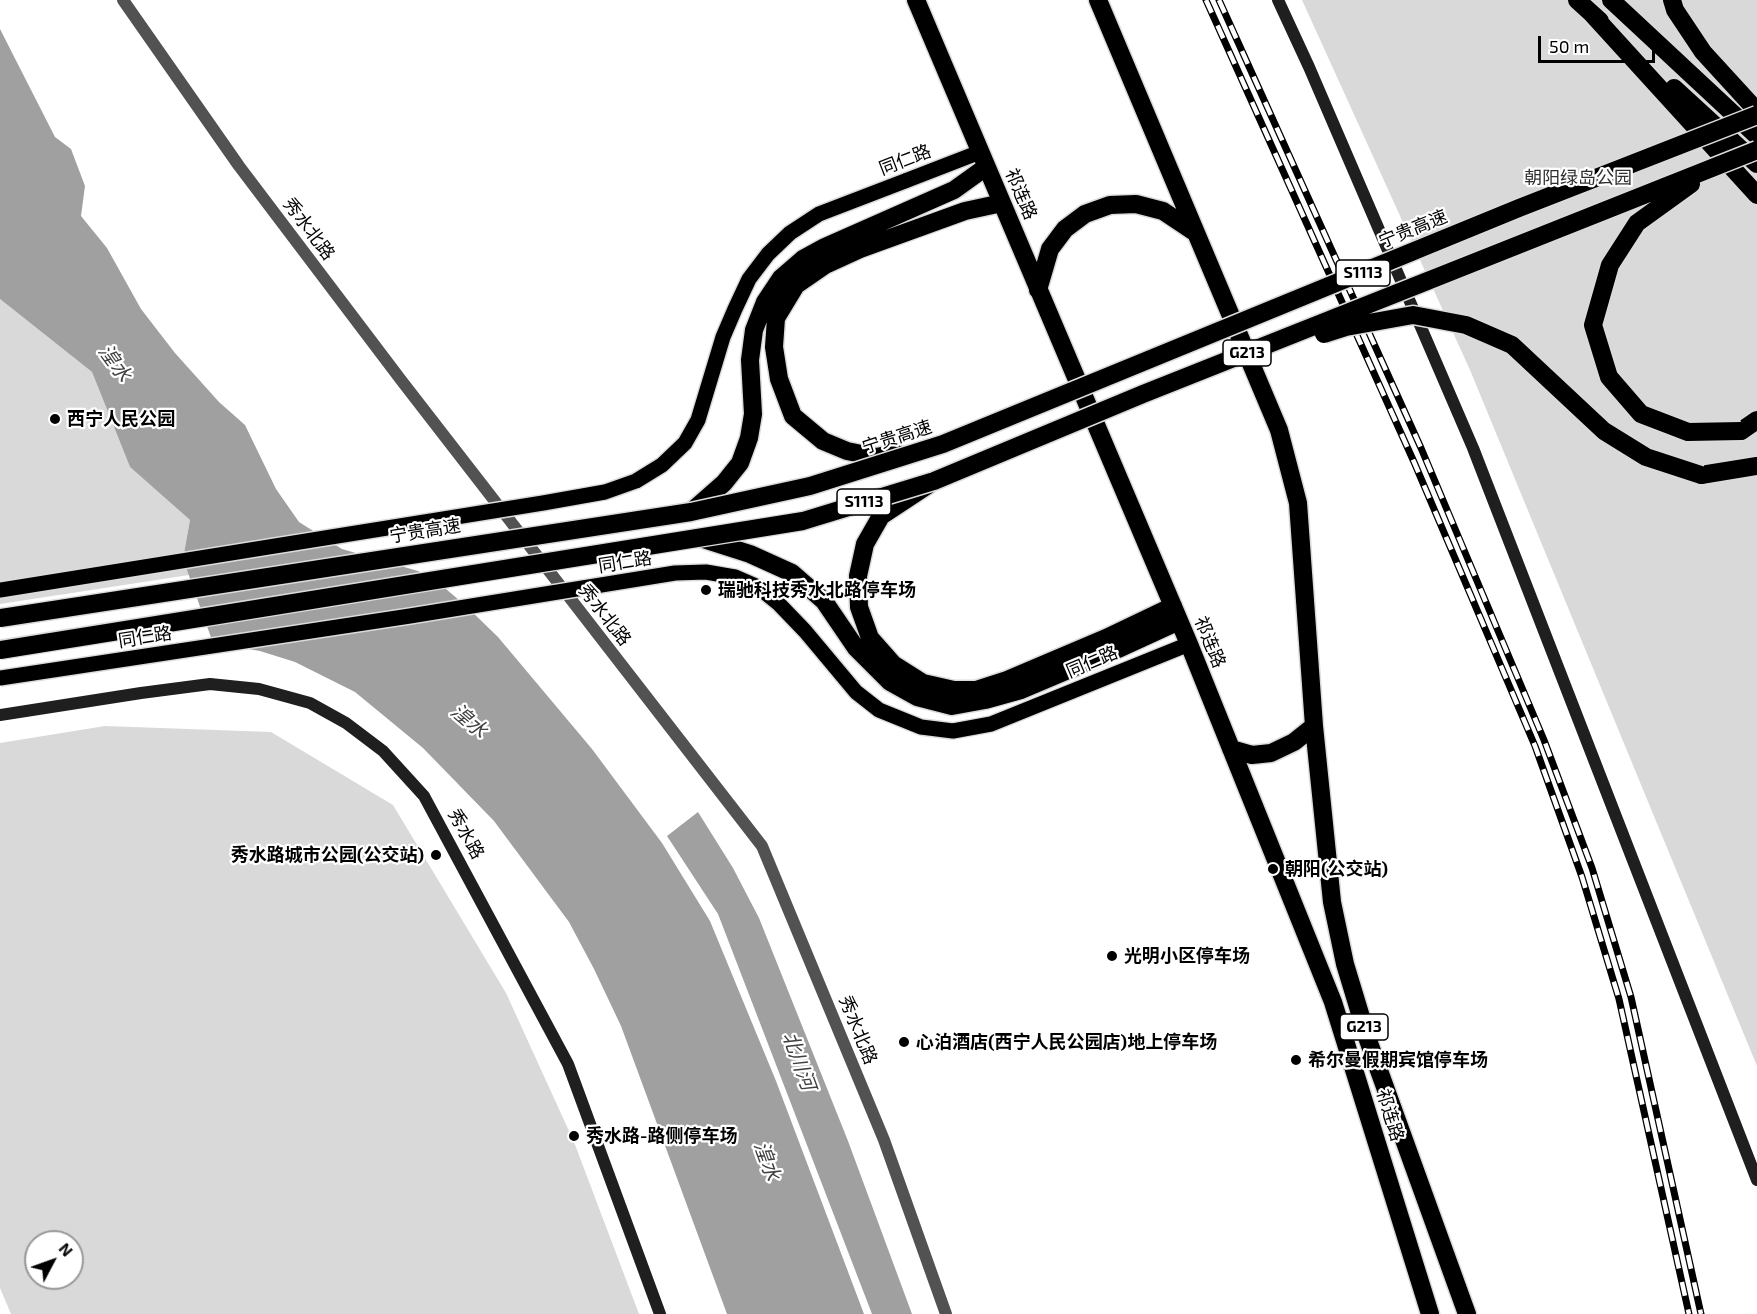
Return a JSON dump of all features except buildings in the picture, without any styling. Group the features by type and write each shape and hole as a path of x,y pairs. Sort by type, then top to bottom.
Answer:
{"highway":[{"name":"祁连路","path":"916,0 1189,644 1333,1002 1430,1314"},
{"name":"祁连路","path":"1098,0 1279,430 1298,503 1314,726 1332,902 1345,964 1368,1040 1467,1314"},
{"path":"1577,0 1757,164"},
{"path":"1611,0 1757,136"},
{"path":"1672,0 1675,10 1703,52 1754,114"},
{"path":"1592,14 1757,195"},
{"name":"宁贵高速","path":"0,618 691,512 810,486 943,444 1754,114"},
{"name":"S1113","path":"0,650 803,521 934,481 1143,394 1757,150"},
{"path":"1739,157 1685,187 1637,223 1610,265 1593,325 1609,377 1641,414 1688,432 1741,431 1757,420"},
{"path":"691,512 724,483 740,464 749,438 753,414 750,360 754,330 765,302 781,278 803,259 825,247 954,190 983,159"},
{"path":"943,444 876,457 847,451 823,441 793,416 779,379 774,347 776,318 796,285 825,265 860,249 965,211 1002,203"},
{"path":"1038,290 1050,249 1065,229 1085,214 1110,205 1136,204 1163,211 1196,232"},
{"path":"1143,394 1346,327 1413,315 1466,325 1512,345 1604,431 1646,457 1701,475 1757,466"},
{"path":"863,643 858,576 865,544 881,516 934,481"},
{"path":"700,538 750,554 792,573 824,601 863,643 923,683 954,690 976,690 1106,638 1176,613"},
{"path":"1231,749 1252,755 1271,753 1294,742 1314,726"}],"main road":[{"name":"同仁路","path":"0,590 543,503 605,492 636,481 662,465 685,443 698,420 723,337 749,279 768,254 790,233 819,214 905,181 983,159"},
{"name":"同仁路","path":"0,678 675,573 706,572 735,577 758,587 780,604 856,692 879,710 921,727 953,731 991,724 1189,644"}],"street":[{"name":"秀水北路","path":"123,0 239,166 762,846 884,1140 946,1314"},
{"path":"1278,0 1473,448 1757,1180"},
{"name":"秀水路","path":"0,715 210,684 260,689 310,703 346,723 383,751 424,796 459,857 568,1064 660,1314"}],"green space":[{"name":"朝阳绿岛公园","path":"1302,0 1757,0 1757,1066 1470,370"},
{"name":"西宁人民公园","path":"0,299 92,372 130,467 190,520 183,559 189,575 0,604"},
{"path":"105,726 271,732 393,805 506,993 574,1142 639,1314 11,1314 0,1288 0,743"}],"water":[{"name":"湟水","path":"0,29 55,137 71,149 85,186 81,216 107,248 141,309 175,353 219,402 245,425 276,489 299,522 342,549 418,571 433,578 466,606 498,637 592,749 662,843 710,921 776,1081 864,1314 727,1314 621,1026 569,922 494,821 423,748 355,692 295,662 260,651 213,643 183,559 190,520 130,467 92,372 0,299"},
{"name":"北川河","path":"698,812 733,868 759,918 848,1141 912,1314 872,1314 718,914 667,836"}],"railway":[{"path":"1206,0 1414,462 1535,746 1582,877 1619,999 1689,1314"},
{"path":"1219,0 1421,448 1544,740 1592,868 1631,997 1701,1314"}],"place":[{"name":"西宁人民公园","path":"55,419"},
{"name":"瑞驰科技秀水北路停车场","path":"706,590"},
{"name":"秀水路城市公园(公交站)","path":"436,855"},
{"name":"朝阳(公交站)","path":"1273,869"},
{"name":"光明小区停车场","path":"1112,956"},
{"name":"心泊酒店(西宁人民公园店)地上停车场","path":"904,1042"},
{"name":"希尔曼假期宾馆停车场","path":"1296,1060"},
{"name":"秀水路-路侧停车场","path":"574,1136"}]}
